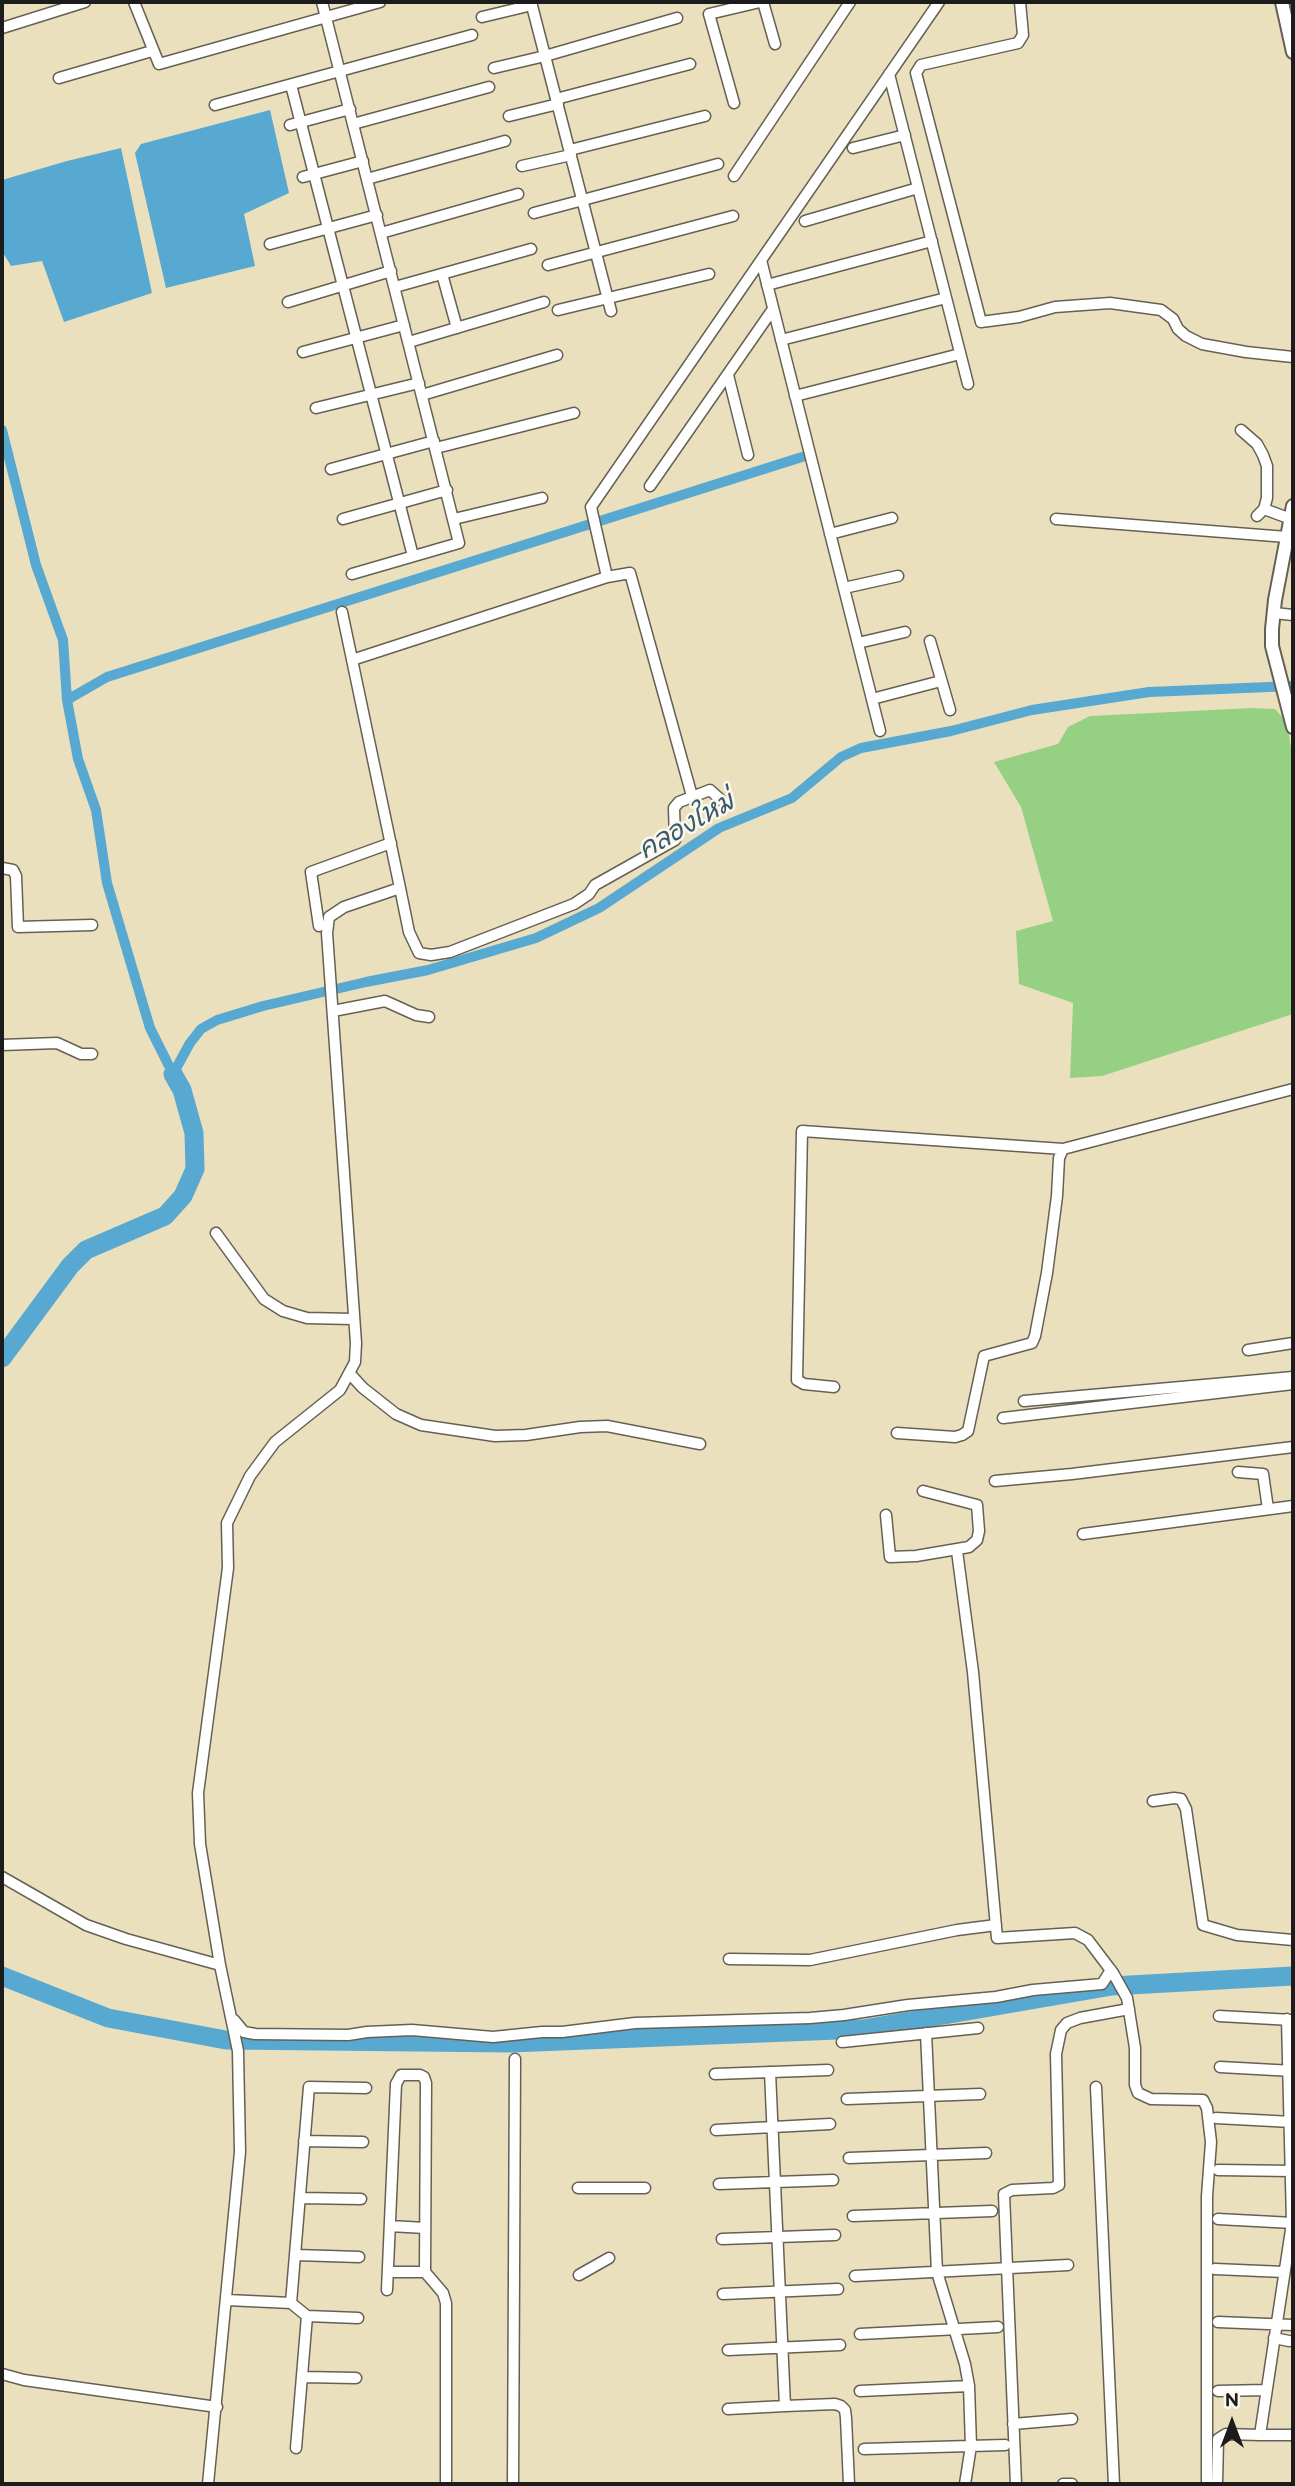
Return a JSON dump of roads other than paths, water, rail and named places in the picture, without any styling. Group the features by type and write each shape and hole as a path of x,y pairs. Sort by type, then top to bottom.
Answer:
{"street":[{"path":"2,28 85,2"},
{"path":"137,2 152,51 159,64 380,2"},
{"path":"322,2 459,542 352,574"},
{"path":"733,103 709,14 762,2 775,44"},
{"path":"734,176 850,2"},
{"path":"607,577 591,507 939,2"},
{"path":"1020,2 1023,35 1018,43 921,65 916,73 981,322 992,322 1055,307 1089,303 1124,304 1161,310 1186,337 1202,344 1293,357"},
{"path":"1282,2 1293,52"},
{"path":"482,17 532,3 611,311"},
{"path":"494,68 677,18"},
{"path":"215,105 472,35"},
{"path":"59,78 152,51"},
{"path":"509,116 690,64"},
{"path":"889,74 968,384"},
{"path":"291,85 413,556"},
{"path":"353,124 489,88"},
{"path":"290,125 349,109"},
{"path":"522,166 705,116"},
{"path":"853,148 905,135"},
{"path":"368,179 505,141"},
{"path":"303,177 363,161"},
{"path":"534,213 718,164"},
{"path":"804,220 918,188"},
{"path":"381,233 518,194"},
{"path":"270,244 377,215"},
{"path":"548,265 733,216"},
{"path":"767,285 932,242"},
{"path":"395,287 531,249"},
{"path":"761,260 880,731"},
{"path":"288,302 391,271"},
{"path":"442,274 457,328"},
{"path":"558,310 709,274"},
{"path":"781,340 946,298"},
{"path":"409,342 544,302"},
{"path":"650,486 774,309"},
{"path":"303,352 404,325"},
{"path":"795,396 961,354"},
{"path":"422,395 557,355"},
{"path":"728,375 748,455"},
{"path":"316,408 419,383"},
{"path":"331,469 387,454 573,414"},
{"path":"1241,430 1257,444 1265,458 1267,498 1261,512 1292,513 1274,613 1272,646 1293,727"},
{"path":"343,519 447,491"},
{"path":"454,519 542,498"},
{"path":"830,534 892,518"},
{"path":"1056,519 1287,537"},
{"path":"352,660 607,577 631,573 692,796"},
{"path":"844,588 898,576"},
{"path":"342,612 409,932 419,953 431,955 450,952 574,904 589,894 595,885 675,840 674,808 679,802 710,790 721,800"},
{"path":"1274,613 1293,615"},
{"path":"858,643 905,632"},
{"path":"930,641 950,710"},
{"path":"872,699 941,681"},
{"path":"319,926 311,873 391,843"},
{"path":"2,868 13,870 16,876 18,927 92,925"},
{"path":"208,2484 240,2152 238,2051 220,1965 200,1844 198,1793 228,1569 227,1523 250,1476 275,1442 340,1390 356,1354 327,933 329,917 344,907 400,888"},
{"path":"332,1005 385,1001 416,1015 429,1017"},
{"path":"2,1045 57,1043 81,1054 92,1054"},
{"path":"834,1387 804,1384 797,1380 802,1131 1063,1149 1293,1089"},
{"path":"897,1433 954,1437 968,1431 984,1356 1032,1342 1055,1208 1059,1158 1063,1149"},
{"path":"216,1233 264,1299 282,1311 307,1318 353,1319"},
{"path":"1248,1350 1293,1343"},
{"path":"348,1377 396,1414 421,1425 495,1436 607,1426 700,1444"},
{"path":"1024,1401 1293,1377"},
{"path":"1003,1418 1293,1384"},
{"path":"995,1481 1072,1475 1293,1447"},
{"path":"1238,1472 1263,1474 1268,1509"},
{"path":"886,1515 890,1557 957,1551 970,1547 977,1540 977,1505 923,1491"},
{"path":"1083,1534 1293,1506"},
{"path":"957,1551 973,1672 997,1938 1081,1934 1112,1972 1128,2004 1138,2093 1151,2099 1203,2100 1207,2108 1211,2142 1207,2196 1207,2484"},
{"path":"1153,1801 1174,1798 1181,1800 1186,1809 1203,1925 1237,1935 1293,1940"},
{"path":"2,1877 86,1925 220,1965"},
{"path":"729,1959 810,1960 996,1925"},
{"path":"234,2022 244,2032 255,2034 335,2035 412,2030 493,2038 635,2022 844,2015 1102,1983 1112,1972"},
{"path":"1016,2484 1004,2194 1012,2190 1056,2188 1060,2180 1056,2054 1061,2030 1067,2023 1128,2004"},
{"path":"1219,2016 1290,2020 1292,2223 1260,2435"},
{"path":"842,2042 978,2028"},
{"path":"926,2033 937,2272 969,2386 971,2446 965,2484"},
{"path":"513,2484 515,2059"},
{"path":"1220,2067 1291,2071"},
{"path":"715,2074 828,2070"},
{"path":"770,2072 785,2406"},
{"path":"387,2290 396,2084 401,2076 420,2075 426,2082 425,2272 443,2293 446,2303 446,2484"},
{"path":"291,2303 309,2087 366,2088"},
{"path":"1096,2087 1114,2484"},
{"path":"847,2099 980,2094"},
{"path":"1216,2118 1291,2122"},
{"path":"716,2130 830,2124"},
{"path":"304,2141 363,2142"},
{"path":"849,2158 986,2153"},
{"path":"1217,2170 1292,2171"},
{"path":"719,2184 833,2180"},
{"path":"578,2188 645,2188"},
{"path":"300,2198 361,2199"},
{"path":"853,2216 992,2211"},
{"path":"1218,2219 1292,2223"},
{"path":"390,2226 425,2228"},
{"path":"722,2239 835,2235"},
{"path":"296,2255 359,2257"},
{"path":"579,2275 609,2258"},
{"path":"855,2276 1068,2265"},
{"path":"1215,2269 1284,2272"},
{"path":"388,2272 425,2272"},
{"path":"723,2294 838,2289"},
{"path":"227,2300 291,2303 307,2316 358,2318"},
{"path":"296,2448 307,2316"},
{"path":"1217,2322 1293,2325"},
{"path":"860,2334 999,2327"},
{"path":"1274,2338 1289,2341"},
{"path":"727,2350 840,2345"},
{"path":"2,2374 24,2381 217,2407"},
{"path":"302,2377 356,2378"},
{"path":"860,2392 969,2386"},
{"path":"1218,2392 1266,2390"},
{"path":"728,2409 835,2404 841,2406 845,2410 849,2484"},
{"path":"1013,2424 1072,2419"},
{"path":"1217,2484 1217,2439 1226,2434 1293,2435"},
{"path":"864,2449 1005,2445"},
{"path":"1063,2484 1072,2484"}],"water":[{"path":"270,110 289,193 244,214 255,266 166,288 135,153 141,144"},
{"path":"121,148 152,293 64,322 42,261 11,266 2,251 2,180"}],"waterway":[{"name":"คลองใหม่","path":"2,430 36,565 63,640 67,700 78,759 96,810 107,883 150,1028 173,1074 201,1029 217,1020 263,1006 428,970 536,938 599,908 719,828 792,798 841,757 861,748 951,731 1032,710 1149,692 1293,686"},
{"path":"67,700 107,677 802,457"},
{"path":"2,1358 70,1266 86,1250 165,1216 183,1196 195,1169 194,1133 182,1090 173,1074"},
{"path":"2,1976 108,2018 226,2040 511,2043 863,2029 1112,1986 1293,1976"}]}
